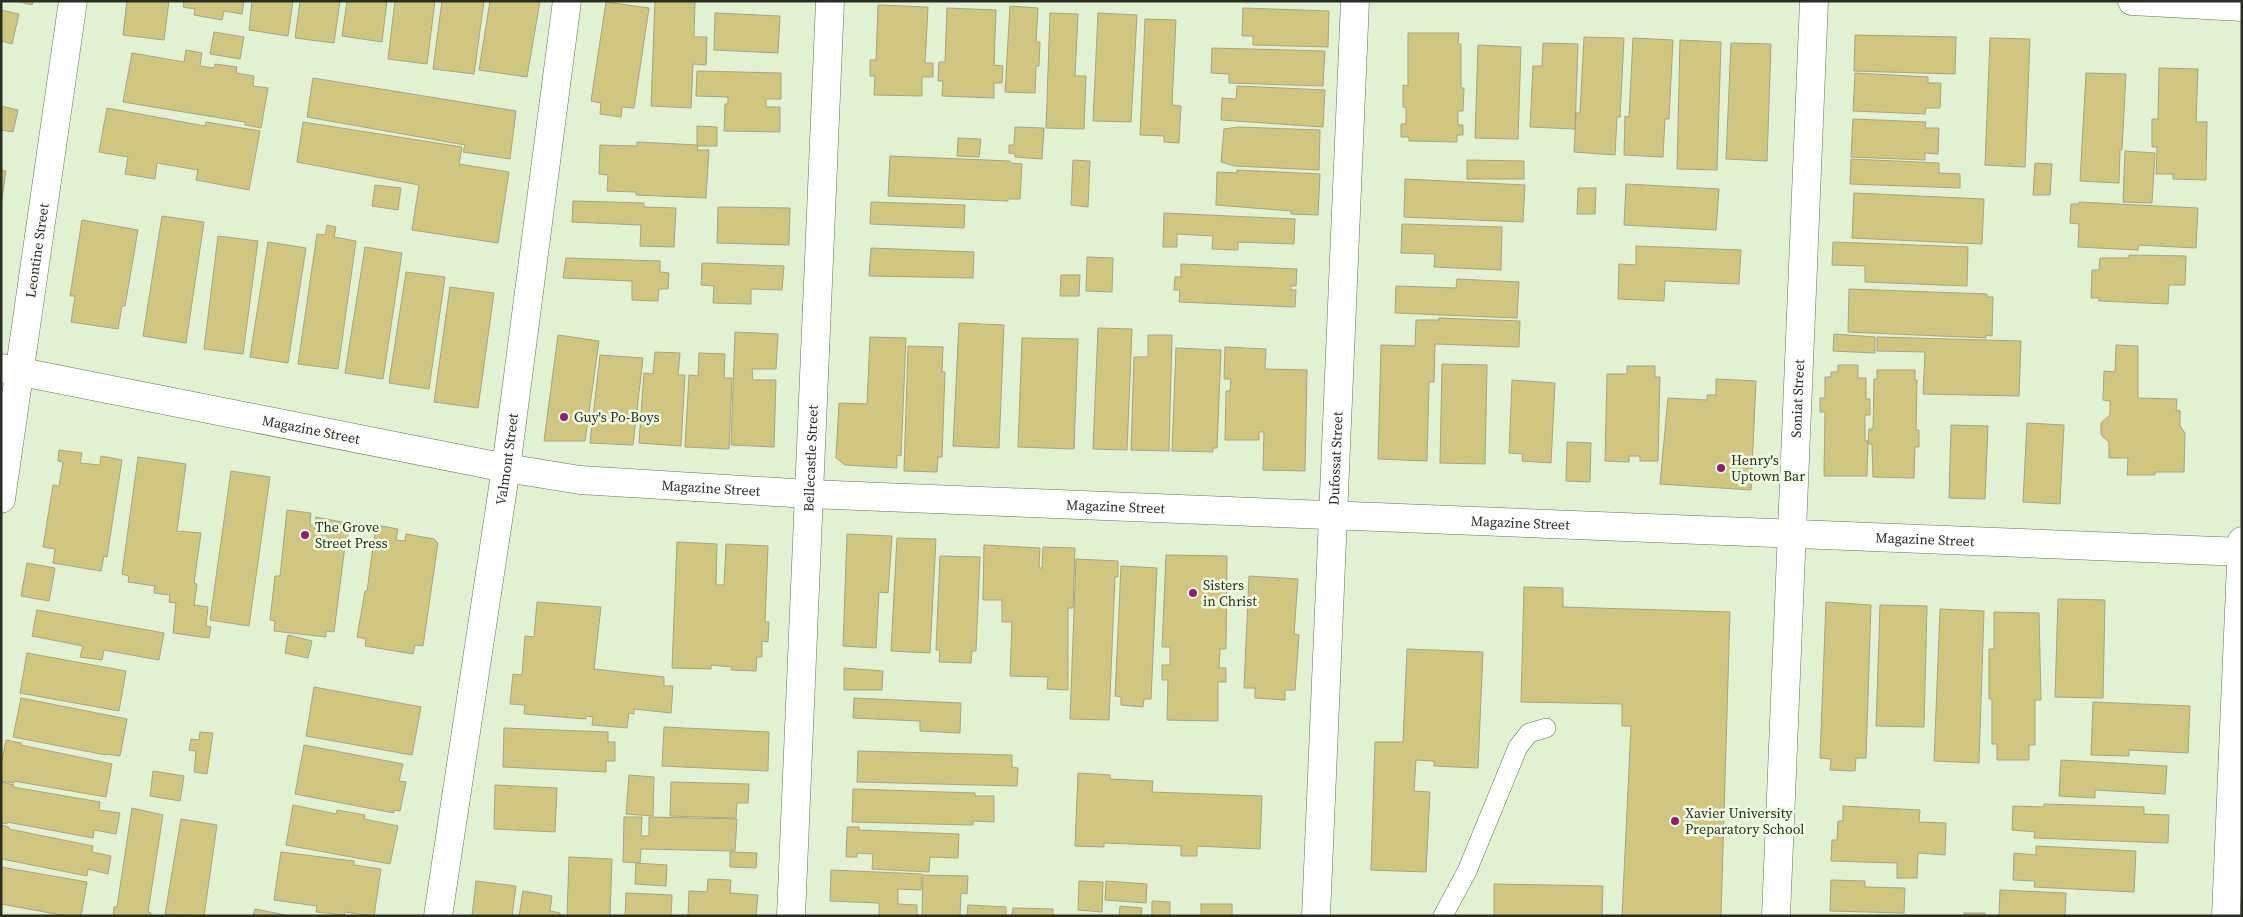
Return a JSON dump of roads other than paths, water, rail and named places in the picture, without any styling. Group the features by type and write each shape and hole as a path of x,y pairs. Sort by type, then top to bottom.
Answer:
{"street":[{"name":"Leontine Street","path":"1,499 10,369 73,1"},
{"name":"Valmont Street","path":"438,916 506,468 567,1"},
{"name":"Bellecastle Street","path":"790,916 830,1"},
{"name":"Dufossat Street","path":"1316,916 1355,1"},
{"name":"Soniat Street","path":"1776,916 1814,1"},
{"path":"2132,1 2242,7"},
{"name":"Magazine Street","path":"10,369 506,468 580,480 809,494 2242,552"},
{"path":"2226,916 2242,541"}],"lane":[{"path":"1443,916 1467,871 1518,746 1529,733 1546,728"}],"place":[{"name":"Guy's Po-Boys","path":"564,417"},
{"name":"Henry's Uptown Bar","path":"1721,468"},
{"name":"The Grove Street Press","path":"305,535"},
{"name":"Sisters in Christ","path":"1193,593"},
{"name":"Xavier University Preparatory School","path":"1675,821"}]}
